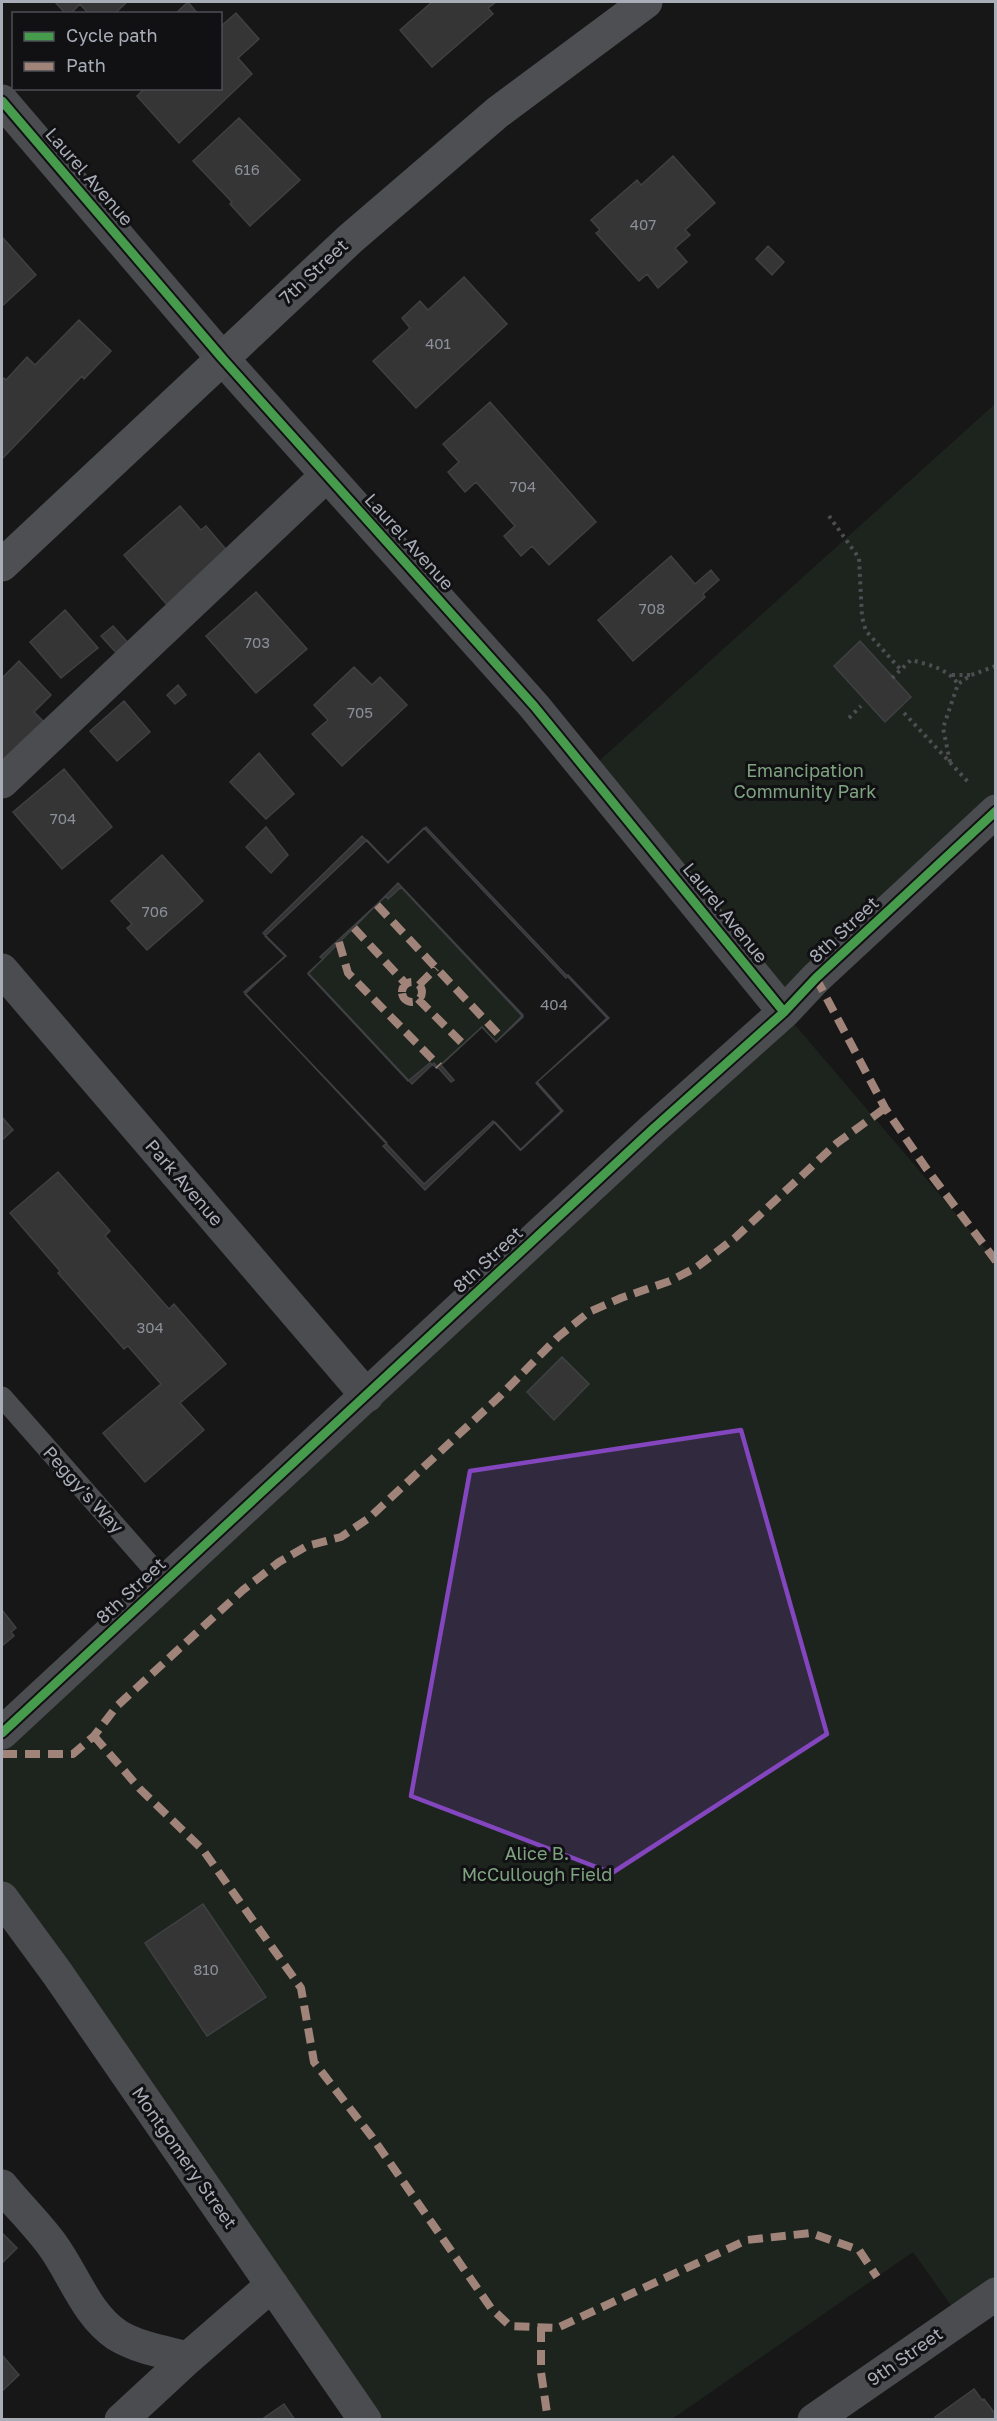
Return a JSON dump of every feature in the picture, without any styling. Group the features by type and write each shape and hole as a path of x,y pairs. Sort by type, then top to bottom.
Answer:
{"main road":[{"name":"7th Street","path":"2,565 350,238 498,112 646,2"}],"street":[{"name":"Laurel Avenue","path":"2,101 222,358 534,706 784,1012"},
{"path":"2,782 327,475"},
{"name":"8th Street","path":"2,1733 653,1129 784,1012 816,978 995,811"},
{"name":"Park Avenue","path":"2,970 367,1396"},
{"name":"Montgomery Street","path":"2,1898 57,1973 365,2420"},
{"path":"2,2186 52,2245 87,2304 117,2335 146,2348 188,2358"},
{"path":"121,2420 272,2285"},
{"name":"9th Street","path":"814,2420 996,2294"}],"lane":[{"name":"Peggy's Way","path":"2,1397 165,1582"}],"path":[{"path":"829,516 859,558 862,617 866,631 901,670"},
{"path":"892,678 911,660 936,666 952,675 958,684"},
{"path":"951,763 943,728 958,684 971,675 996,666"},
{"path":"952,675 971,675"},
{"path":"849,718 861,706"},
{"path":"904,713 995,811"}],"highlighted area":[{"path":"741,1430 827,1734 612,1873 411,1796 470,1471"}],"green space":[{"name":"Emancipation Community Park","path":"995,404 995,814 784,1012 588,771"},
{"path":"398,883 523,1015 496,1042 482,1027 437,1068 430,1063 408,1081 308,974"},
{"name":"Alice B. McCullough Field","path":"784,1012 992,1256 995,1255 995,2294 960,2318 913,2252 672,2419 365,2419 2,1902 2,1733"}],"building":[{"path":"55,2 127,2 116,12 87,12 80,4 72,12 64,12"},
{"path":"188,2 196,12 177,12"},
{"path":"432,2 496,2 488,8 493,14 432,67 400,30"},
{"path":"236,13 259,39 238,58 252,74 179,143 137,96 143,90 222,90 222,25"},
{"path":"239,118 300,180 250,226 230,204 232,202 193,161"},
{"path":"673,156 715,203 685,230 690,235 675,248 687,262 658,288 647,274 639,281 596,233 600,230 591,220 637,180 641,185"},
{"path":"2,237 36,275 2,306"},
{"path":"768,246 784,262 772,275 756,259"},
{"path":"464,277 507,324 416,408 373,361 410,328 402,318 420,301 428,310"},
{"path":"79,320 111,351 84,379 82,376 2,459 2,380 4,378 6,380 27,357 35,365"},
{"path":"490,402 596,522 549,565 532,546 521,556 504,536 515,526 476,482 465,492 448,472 459,462 443,444"},
{"path":"180,506 201,530 206,526 229,553 168,606 124,555"},
{"path":"671,556 695,584 711,570 719,580 703,594 705,597 633,661 598,620"},
{"path":"256,592 307,649 256,693 206,636"},
{"path":"65,610 98,648 61,678 30,642"},
{"path":"113,626 131,646 120,657 101,636"},
{"path":"860,641 911,697 885,722 834,666"},
{"path":"19,661 51,695 34,712 46,724 5,762 2,758 2,678"},
{"path":"354,667 372,685 380,677 407,705 342,766 312,734 328,720 314,705"},
{"path":"178,685 186,695 175,704 167,695"},
{"path":"124,701 150,732 117,761 90,731"},
{"path":"259,753 294,794 266,819 230,782"},
{"path":"64,769 112,827 62,869 13,812"},
{"path":"266,827 288,855 271,873 246,847"},
{"path":"426,827 607,1018 536,1083 561,1111 520,1150 493,1121 424,1184 244,992 286,956 263,933 362,836 388,863","holes":["398,883 523,1015 496,1042 482,1027 437,1068 430,1063 408,1081 308,974"]},
{"path":"424,828 566,978 568,975 609,1018 537,1082 563,1111 521,1150 495,1122 425,1190 383,1146 387,1143 245,994 285,956 265,936 367,840 388,862","holes":["401,887 523,1017 496,1042 482,1027 441,1065 454,1080 451,1082 434,1063 412,1084 308,973 323,959 320,957 386,896 388,899"]},
{"path":"162,855 203,901 147,950 127,928 132,924 111,901"},
{"path":"2,1117 13,1130 2,1140"},
{"path":"58,1172 110,1231 105,1236 169,1309 174,1304 226,1364 180,1403 204,1430 145,1482 103,1433 161,1384 128,1346 124,1349 10,1213"},
{"path":"562,1357 589,1384 554,1420 527,1392"},
{"path":"2,1610 16,1628 11,1632 14,1636 2,1646"},
{"path":"203,1904 266,1997 207,2036 145,1943"},
{"path":"2,2233 17,2248 2,2263"},
{"path":"2,2355 19,2375 2,2391"},
{"path":"974,2389 996,2415 996,2420 936,2420 935,2417"},
{"path":"284,2404 295,2420 261,2420"}],"marked path":[{"path":"377,905 501,1037"},
{"path":"354,928 406,984"},
{"path":"339,942 348,973 439,1066"},
{"path":"419,985 436,968"},
{"path":"816,978 885,1108 926,1168 996,1261"},
{"path":"412,982 419,985 422,992 419,999 412,1002 405,999 402,992 405,985 412,982"},
{"path":"418,999 463,1044"},
{"path":"2,1754 73,1754 94,1736 117,1706 243,1590 279,1562 307,1546 341,1537 369,1518 500,1396 558,1337 589,1312 670,1281 697,1267 736,1237 837,1143 885,1108"},
{"path":"94,1736 140,1789 203,1850 301,1988 314,2062 372,2137 491,2308 510,2326 557,2328 747,2240 811,2233 859,2250 877,2277"},
{"path":"541,2327 541,2372 548,2420"}],"cycle path":[{"path":"2,101 222,358 534,706 784,1012"},
{"path":"2,1733 653,1129 784,1012 816,978 996,811"}]}
